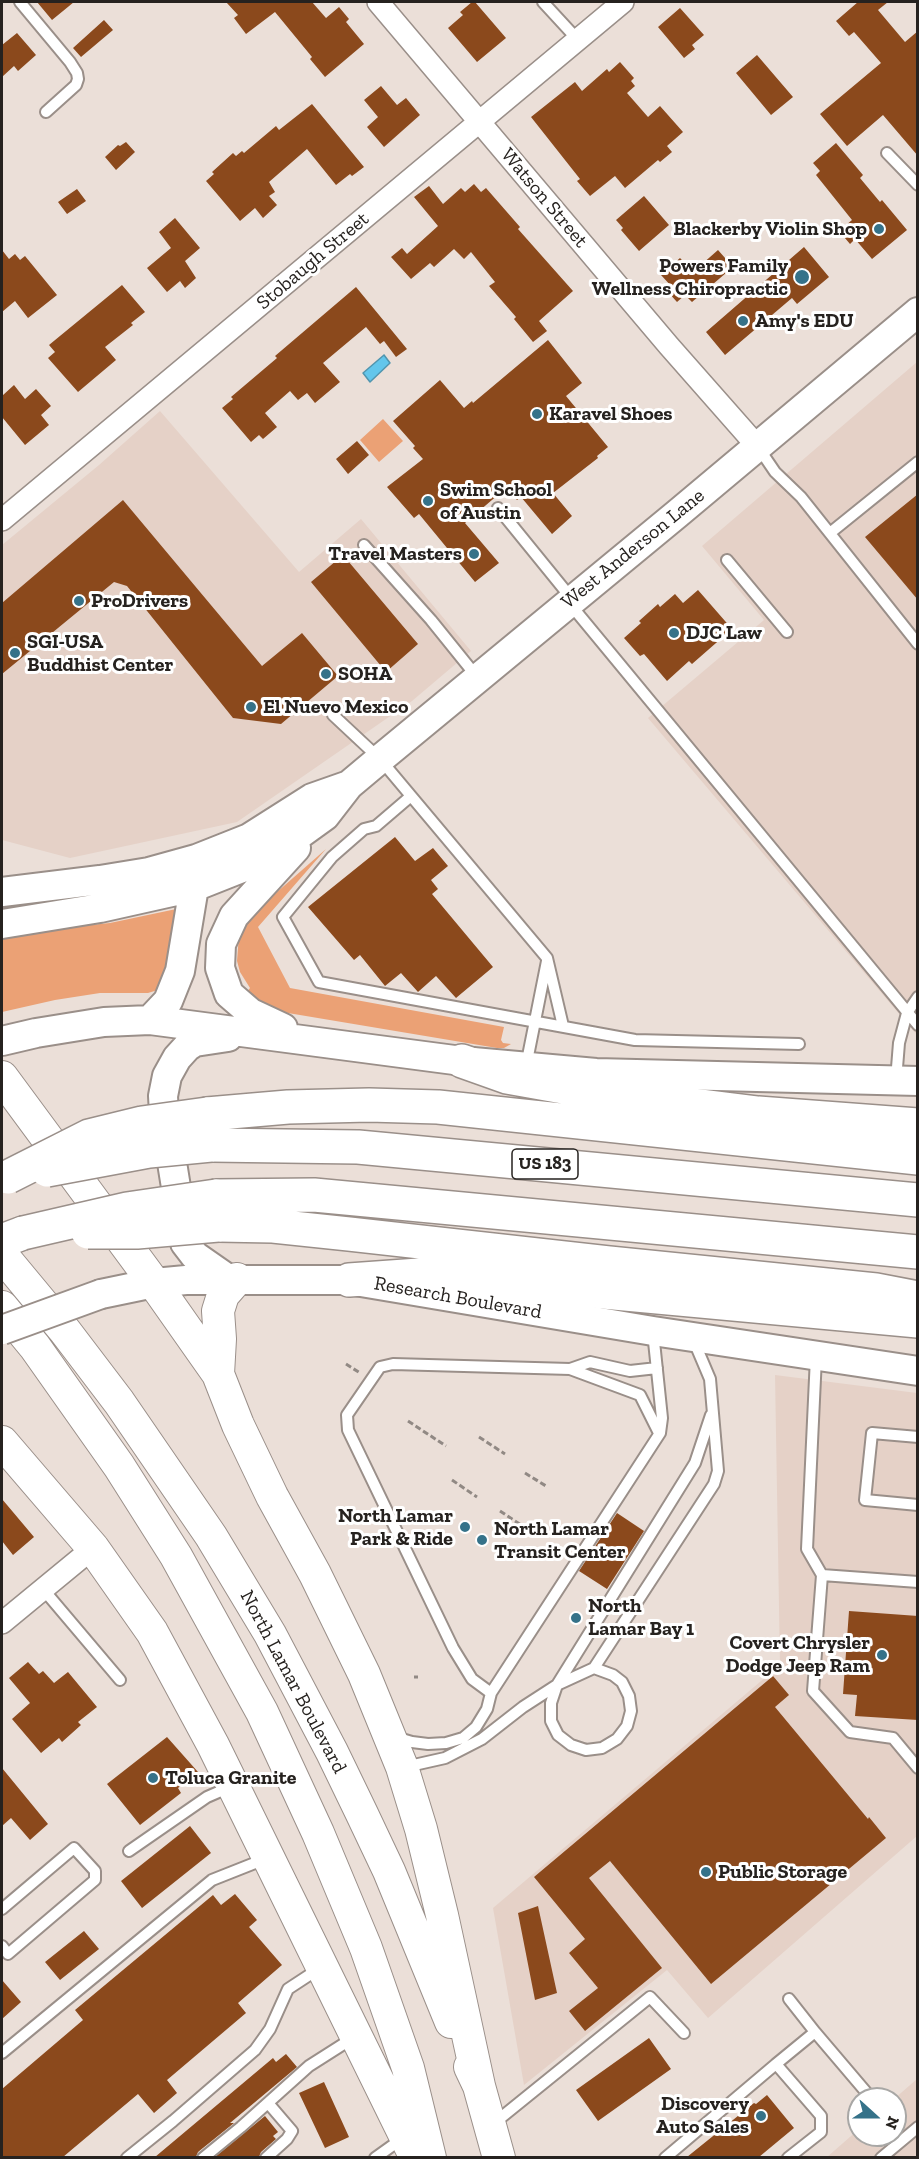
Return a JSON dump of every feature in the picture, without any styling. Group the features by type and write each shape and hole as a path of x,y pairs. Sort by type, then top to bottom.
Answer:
{"highway":[{"path":"462,1061 507,1077 597,1093 758,1113 918,1125"},
{"path":"209,1130 288,1107 369,1105 438,1107 918,1158"},
{"name":"US 183","path":"5,1178 149,1151 209,1130 358,1147 918,1200"},
{"path":"9,1243 137,1232 217,1210 314,1195 918,1252"},
{"path":"217,1210 273,1226 876,1290 918,1298"},
{"path":"349,1280 419,1275 918,1321"}],"main road":[{"name":"West Anderson Lane","path":"2,924 100,908 194,887 247,866 289,842 325,816 349,785 918,312"},
{"name":"West Anderson Lane","path":"224,849 249,838 312,798 349,785"},
{"path":"310,1040 251,1013 229,994 220,968 221,944 234,916 325,816"},
{"path":"150,1020 168,1001 180,971 194,887 203,868 224,849"},
{"path":"2,892 149,872 224,849"},
{"path":"2,1041 104,1022 150,1020 462,1061 596,1073 907,1080"},
{"path":"218,1374 220,1339 218,1311 223,1295 233,1279 195,1256 185,1243 163,1096 167,1076 177,1058 187,1047 195,1042 254,1033"},
{"path":"2,1077 218,1374 238,1425 272,1496 315,1574 364,1674 402,1767 429,1861 479,2086"},
{"name":"North Lamar Boulevard","path":"9,1243 65,1331 119,1402 211,1536 270,1635 332,1752 375,1842 479,2086 499,2157"},
{"name":"Research Boulevard","path":"2,1330 101,1294 154,1283 233,1279 349,1280 653,1331 918,1371"},
{"name":"North Lamar Boulevard","path":"2,1307 35,1347 119,1466 181,1565 262,1712 314,1823 362,1938 408,2068 430,2157"},
{"path":"2,1442 93,1548 152,1632 233,1785 411,2147"}],"street":[{"name":"Watson Street","path":"378,2 669,346 758,447"},
{"name":"Stobaugh Street","path":"2,520 623,2"},
{"path":"2,1623 93,1548"}],"lane":[{"path":"20,2 77,73 76,85 46,112"},
{"path":"543,2 578,40"},
{"path":"887,153 918,185"},
{"path":"758,447 775,472 801,497 918,644"},
{"path":"830,533 918,462"},
{"path":"498,508 570,600 918,1025"},
{"path":"364,545 431,620 478,678"},
{"path":"727,560 787,632"},
{"path":"333,715 380,759 547,958 563,1026"},
{"path":"411,796 376,826 364,829 332,857 283,917 319,982 635,1040 799,1044"},
{"path":"526,1066 547,958"},
{"path":"907,1080 899,1043 907,1013 918,997"},
{"path":"390,1735 412,1742 446,1743 463,1738 476,1727 482,1718 491,1693 660,1433 662,1418 653,1331"},
{"path":"402,1767 444,1758 482,1739 523,1707 557,1685 594,1668 714,1484 718,1471 717,1438 712,1412 710,1379 692,1337"},
{"path":"816,1356 807,1549 822,1575 813,1691 850,1732 893,1738 918,1768"},
{"path":"570,1369 590,1362 630,1371 657,1368"},
{"path":"491,1693 472,1679 453,1648 348,1430 347,1415 380,1367 393,1364 570,1369 640,1395 660,1433"},
{"path":"594,1668 614,1675 622,1682 629,1696 631,1711 627,1726 617,1739 602,1748 586,1750 571,1745 558,1735 551,1721 551,1703 557,1685 695,1463 712,1412"},
{"path":"918,1437 872,1433 865,1500 918,1505"},
{"path":"822,1575 918,1582"},
{"path":"43,1589 120,1680"},
{"path":"129,1851 207,1797 233,1785"},
{"path":"2,1909 74,1848 95,1871 95,1880 8,1954 2,1946"},
{"path":"2,2053 212,1880 268,1857"},
{"path":"127,2157 173,2121 255,2050 270,2029 288,1989 322,1967"},
{"path":"490,2126 650,1997 684,2033"},
{"path":"789,1999 862,2087"},
{"path":"665,2157 815,2032"},
{"path":"203,2157 241,2127 309,2066 356,2036"},
{"path":"776,2064 821,2116 821,2132 788,2157"},
{"path":"266,2157 287,2139 292,2131 268,2103"},
{"path":"880,2157 918,2127"},
{"path":"375,2157 411,2147"}],"path":[{"path":"408,1421 446,1446"},
{"path":"479,1437 505,1454"},
{"path":"525,1473 546,1486"},
{"path":"452,1480 477,1497"},
{"path":"500,1511 521,1525"}],"shaded area":[{"path":"917,362 917,1035 648,718 764,620 702,546"},
{"path":"160,411 299,572 361,519 471,651 412,701 237,822 70,858 2,840 2,545"},
{"path":"383,419 403,441 379,462 360,440"},
{"path":"326,849 258,927 290,988 504,1027 501,1040 503,1043 511,1044 504,1048 497,1048 276,1011 267,1008 247,992 250,988 240,972 237,961 239,935 252,914"},
{"path":"184,909 161,989 148,993 100,993 2,1012 2,934 110,923"},
{"name":"Public Storage","path":"775,1375 917,1393 917,1836 708,2018 667,1970 524,2085 493,1908 780,1665"},
{"path":"917,2079 917,2157 826,2158 847,2140 847,2147 907,2147 907,2088"}],"water":[{"path":"384,355 390,363 370,382 363,373"}],"building":[{"path":"37,2 74,2 52,20"},
{"path":"226,2 312,2 326,18 339,7 349,19 346,22 364,44 325,77 310,59 312,57 275,12 246,34 234,18 238,15"},
{"path":"475,2 506,38 477,62 448,28 463,15 460,12"},
{"path":"858,2 888,2 878,10 905,42 918,31 918,156 883,115 847,146 820,114 881,63 854,32 849,36 836,21"},
{"path":"680,8 704,35 692,45 695,49 684,58 658,27"},
{"path":"104,20 113,30 81,57 73,48"},
{"path":"17,33 36,55 18,71 14,66 2,77 2,45"},
{"path":"757,55 793,97 771,115 736,73"},
{"path":"620,62 634,78 631,81 635,86 627,93 648,117 660,106 683,132 667,146 672,152 660,162 658,160 625,188 615,176 590,196 577,181 580,179 531,117 575,82 582,91 607,69 609,72"},
{"path":"381,86 397,105 406,98 420,115 384,147 367,127 378,117 364,100"},
{"path":"312,104 364,167 336,185 307,149 269,182 275,192 269,196 277,205 263,218 255,208 240,221 206,181 214,174 212,172 233,153 236,156 242,151 244,153 276,126 279,130"},
{"path":"126,142 135,152 116,170 105,157 118,145"},
{"path":"836,143 863,175 860,178 907,230 872,259 855,239 850,244 839,231 852,220 816,175 820,171 813,163"},
{"path":"474,184 481,192 486,188 520,227 518,229 573,291 539,321 547,331 533,342 514,319 516,317 489,286 495,282 471,252 464,259 454,249 434,267 430,263 411,279 391,257 402,248 407,254 438,226 414,197 429,186 443,204 461,188 465,192"},
{"path":"77,189 86,201 67,214 58,202"},
{"path":"644,196 669,225 639,251 621,230 623,228 616,220"},
{"path":"175,218 200,248 185,261 196,278 185,288 180,281 167,292 147,268 171,248 159,232"},
{"path":"804,247 829,277 797,304 792,298 725,355 706,332"},
{"path":"2,250 9,259 15,254 20,260 25,256 57,295 28,318 15,301 2,312"},
{"path":"718,250 733,267 692,302 685,295 677,302 667,291 672,287 661,275 680,258 693,272"},
{"path":"122,285 145,312 131,323 133,325 105,347 116,360 78,392 48,358 55,352 49,345"},
{"path":"356,287 407,349 396,357 384,341 380,344 366,327 323,363 340,382 315,403 307,393 298,400 290,391 265,413 277,427 263,439 259,435 251,442 222,408 233,399 231,397 277,358 275,356"},
{"path":"548,340 582,383 566,396 608,447 597,456 598,458 553,493 572,516 552,534 521,497 517,500 506,488 465,523 499,563 475,582 419,514 414,518 387,487 423,459 393,421 440,380 464,408"},
{"path":"14,385 25,399 36,389 51,406 41,415 49,425 25,445 2,417 2,396"},
{"path":"357,441 369,455 348,474 336,459"},
{"path":"918,494 918,600 865,537"},
{"path":"123,500 262,666 302,633 338,676 281,724 233,718 127,586 114,582 2,674 2,603"},
{"path":"343,555 418,644 386,672 311,582"},
{"path":"698,590 732,629 692,664 689,661 667,681 644,654 640,656 624,638 658,604 660,607 675,594 683,603"},
{"path":"395,837 415,861 433,848 448,866 431,880 438,889 432,894 493,967 456,998 436,976 418,992 401,973 385,986 360,955 354,960 308,907"},
{"path":"2,1499 34,1537 13,1555 2,1541"},
{"path":"617,1513 644,1531 607,1589 579,1571"},
{"name":"Covert Chrysler Dodge Jeep Ram","path":"849,1611 918,1616 918,1720 855,1716 857,1695 843,1694"},
{"path":"28,1662 39,1674 43,1671 54,1683 68,1672 97,1707 78,1722 81,1725 62,1742 59,1738 41,1753 12,1719 30,1703 9,1678"},
{"name":"Public Storage","path":"773,1676 789,1695 775,1707 886,1838 711,1984 610,1861 589,1878 662,1968 585,2031 569,2011 598,1988 569,1953 585,1939 534,1877"},
{"name":"Toluca Granite","path":"167,1737 198,1772 178,1788 181,1793 140,1825 107,1784"},
{"path":"2,1768 48,1824 30,1840 11,1818 2,1826"},
{"path":"190,1826 211,1853 142,1908 121,1881"},
{"path":"235,1894 257,1920 249,1927 282,1965 238,2003 246,2013 167,2080 177,2093 154,2113 138,2094 63,2157 2,2157 2,2089 83,2020 75,2010 213,1895 221,1905"},
{"path":"538,1906 557,1993 535,2000 518,1913"},
{"path":"84,1931 99,1949 60,1980 45,1962"},
{"path":"2,1980 21,2002 2,2019"},
{"path":"649,2038 671,2069 598,2121 576,2090"},
{"path":"286,2054 297,2067 230,2123 234,2123 198,2152 196,2157 155,2157 273,2058 276,2062"},
{"path":"324,2082 349,2137 325,2148 299,2093"},
{"name":"Discovery Auto Sales","path":"767,2095 794,2128 759,2157 687,2157 754,2103 756,2104"},
{"path":"265,2116 278,2132 273,2136 276,2139 261,2152 259,2157 215,2157"}],"place":[{"name":"Blackerby Violin Shop","path":"879,229"},
{"name":"Powers Family Wellness Chiropractic","path":"802,277"},
{"name":"Amy's EDU","path":"743,321"},
{"name":"Karavel Shoes","path":"537,414"},
{"name":"Swim School of Austin","path":"428,501"},
{"name":"Travel Masters","path":"474,554"},
{"name":"ProDrivers","path":"79,601"},
{"name":"DJC Law","path":"674,633"},
{"name":"SGI-USA Buddhist Center","path":"15,653"},
{"name":"SOHA","path":"326,674"},
{"name":"El Nuevo Mexico","path":"251,707"},
{"name":"North Lamar Park & Ride","path":"465,1527"},
{"name":"North Lamar Transit Center","path":"482,1540"},
{"name":"North Lamar Bay 1","path":"576,1618"},
{"name":"Covert Chrysler Dodge Jeep Ram","path":"882,1655"},
{"name":"Toluca Granite","path":"153,1778"},
{"name":"Public Storage","path":"706,1872"},
{"name":"Discovery Auto Sales","path":"761,2116"}]}
